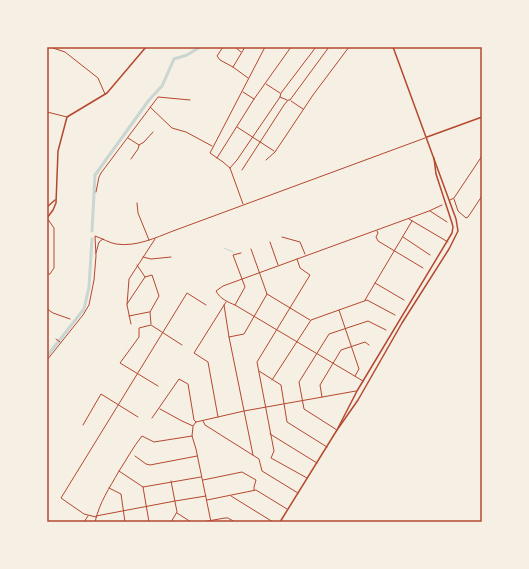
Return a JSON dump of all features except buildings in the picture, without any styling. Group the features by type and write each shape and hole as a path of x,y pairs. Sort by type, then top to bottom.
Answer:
{"main road":[{"path":"47,218 53,210 57,199 58,151 67,117 106,94 146,47"},
{"path":"375,47 381,47"},
{"path":"280,522 337,430 358,400 402,323 436,270 458,231 450,200 393,47"},
{"path":"427,137 482,117"},
{"path":"337,430 353,397 448,242 452,233 453,227 434,167 434,156"},
{"path":"441,190 446,191"},
{"path":"47,207 57,199"},
{"path":"434,265 436,270"},
{"path":"377,356 382,359"},
{"path":"353,397 358,400"}],"street":[{"path":"50,47 65,52 98,78 106,94"},
{"path":"223,47 217,56 220,60 248,78"},
{"path":"235,47 242,52"},
{"path":"233,67 245,47"},
{"path":"243,205 230,168 210,153 212,146 223,130 265,47"},
{"path":"217,158 254,99 291,47"},
{"path":"230,168 280,97 281,93 316,47"},
{"path":"242,170 289,100 328,47"},
{"path":"266,160 275,152 303,109 349,47"},
{"path":"265,83 281,93"},
{"path":"103,88 109,91"},
{"path":"242,92 254,99"},
{"path":"96,192 99,177 158,97 190,100"},
{"path":"280,97 289,100 303,109"},
{"path":"150,107 172,128 186,132 212,146"},
{"path":"47,112 67,117"},
{"path":"237,127 275,152"},
{"path":"131,159 139,145 144,142 153,132"},
{"path":"128,137 139,145"},
{"path":"96,256 95,236 115,244 136,244 150,241 173,230 427,137"},
{"path":"450,200 454,198 482,156"},
{"path":"454,198 458,211 466,218 482,196"},
{"path":"137,203 138,213 150,241"},
{"path":"363,381 235,305 227,302 218,295 216,291 223,286 259,272 442,205"},
{"path":"429,211 447,222"},
{"path":"47,218 54,228 53,270 50,274 47,274"},
{"path":"408,218 448,242"},
{"path":"364,301 412,221"},
{"path":"377,230 378,233 376,237 378,240 423,268"},
{"path":"282,237 300,242 306,255"},
{"path":"403,237 430,255"},
{"path":"131,324 127,305 129,279 156,238"},
{"path":"47,360 83,315 89,305 94,280 96,256 99,242 103,239"},
{"path":"270,242 279,265"},
{"path":"251,249 267,294 311,320"},
{"path":"235,305 245,287 233,255 240,252"},
{"path":"143,257 151,259 171,257"},
{"path":"296,258 300,268 310,275 257,362 274,452 272,458 307,479"},
{"path":"137,265 145,277"},
{"path":"127,305 145,277 152,275 159,296 150,312 151,325"},
{"path":"375,282 404,300"},
{"path":"206,305 187,293 61,498 88,515 96,516 206,496"},
{"path":"229,337 244,334 267,294"},
{"path":"272,380 311,320 370,300 394,316"},
{"path":"218,417 208,362 194,354 227,302"},
{"path":"224,305 253,455"},
{"path":"47,309 53,313 70,319"},
{"path":"339,310 359,369 354,376"},
{"path":"129,316 150,312"},
{"path":"337,430 304,409 299,382 329,334 368,320 386,330"},
{"path":"158,386 120,363 139,337 139,328 151,325 182,345"},
{"path":"56,339 60,343"},
{"path":"322,397 320,385 341,350 365,342 369,344"},
{"path":"259,371 280,385 287,422 327,447"},
{"path":"152,418 178,379 188,384 194,420 196,422"},
{"path":"211,521 198,456 192,436 193,426 196,422 244,411 357,391"},
{"path":"83,424 101,394 138,417"},
{"path":"159,409 193,426"},
{"path":"203,420 205,425 253,455 260,462 262,471 298,493"},
{"path":"270,434 317,464"},
{"path":"95,522 100,504 130,453 142,436 154,442 192,436"},
{"path":"135,456 146,464 150,465 198,456"},
{"path":"119,471 143,487 149,522"},
{"path":"202,480 242,472 256,480 254,490"},
{"path":"143,487 201,477"},
{"path":"171,481 177,512 171,522"},
{"path":"109,488 120,494 125,522"},
{"path":"207,500 254,490 288,509"},
{"path":"230,495 273,522"},
{"path":"177,512 191,522"},
{"path":"84,522 88,515"},
{"path":"202,522 228,518 235,522"}],"waterway":[{"path":"92,231 95,175 149,100 162,86 174,59 187,55 200,47"},
{"path":"47,356 84,309 89,287 92,239"},
{"path":"224,248 233,252"}]}
